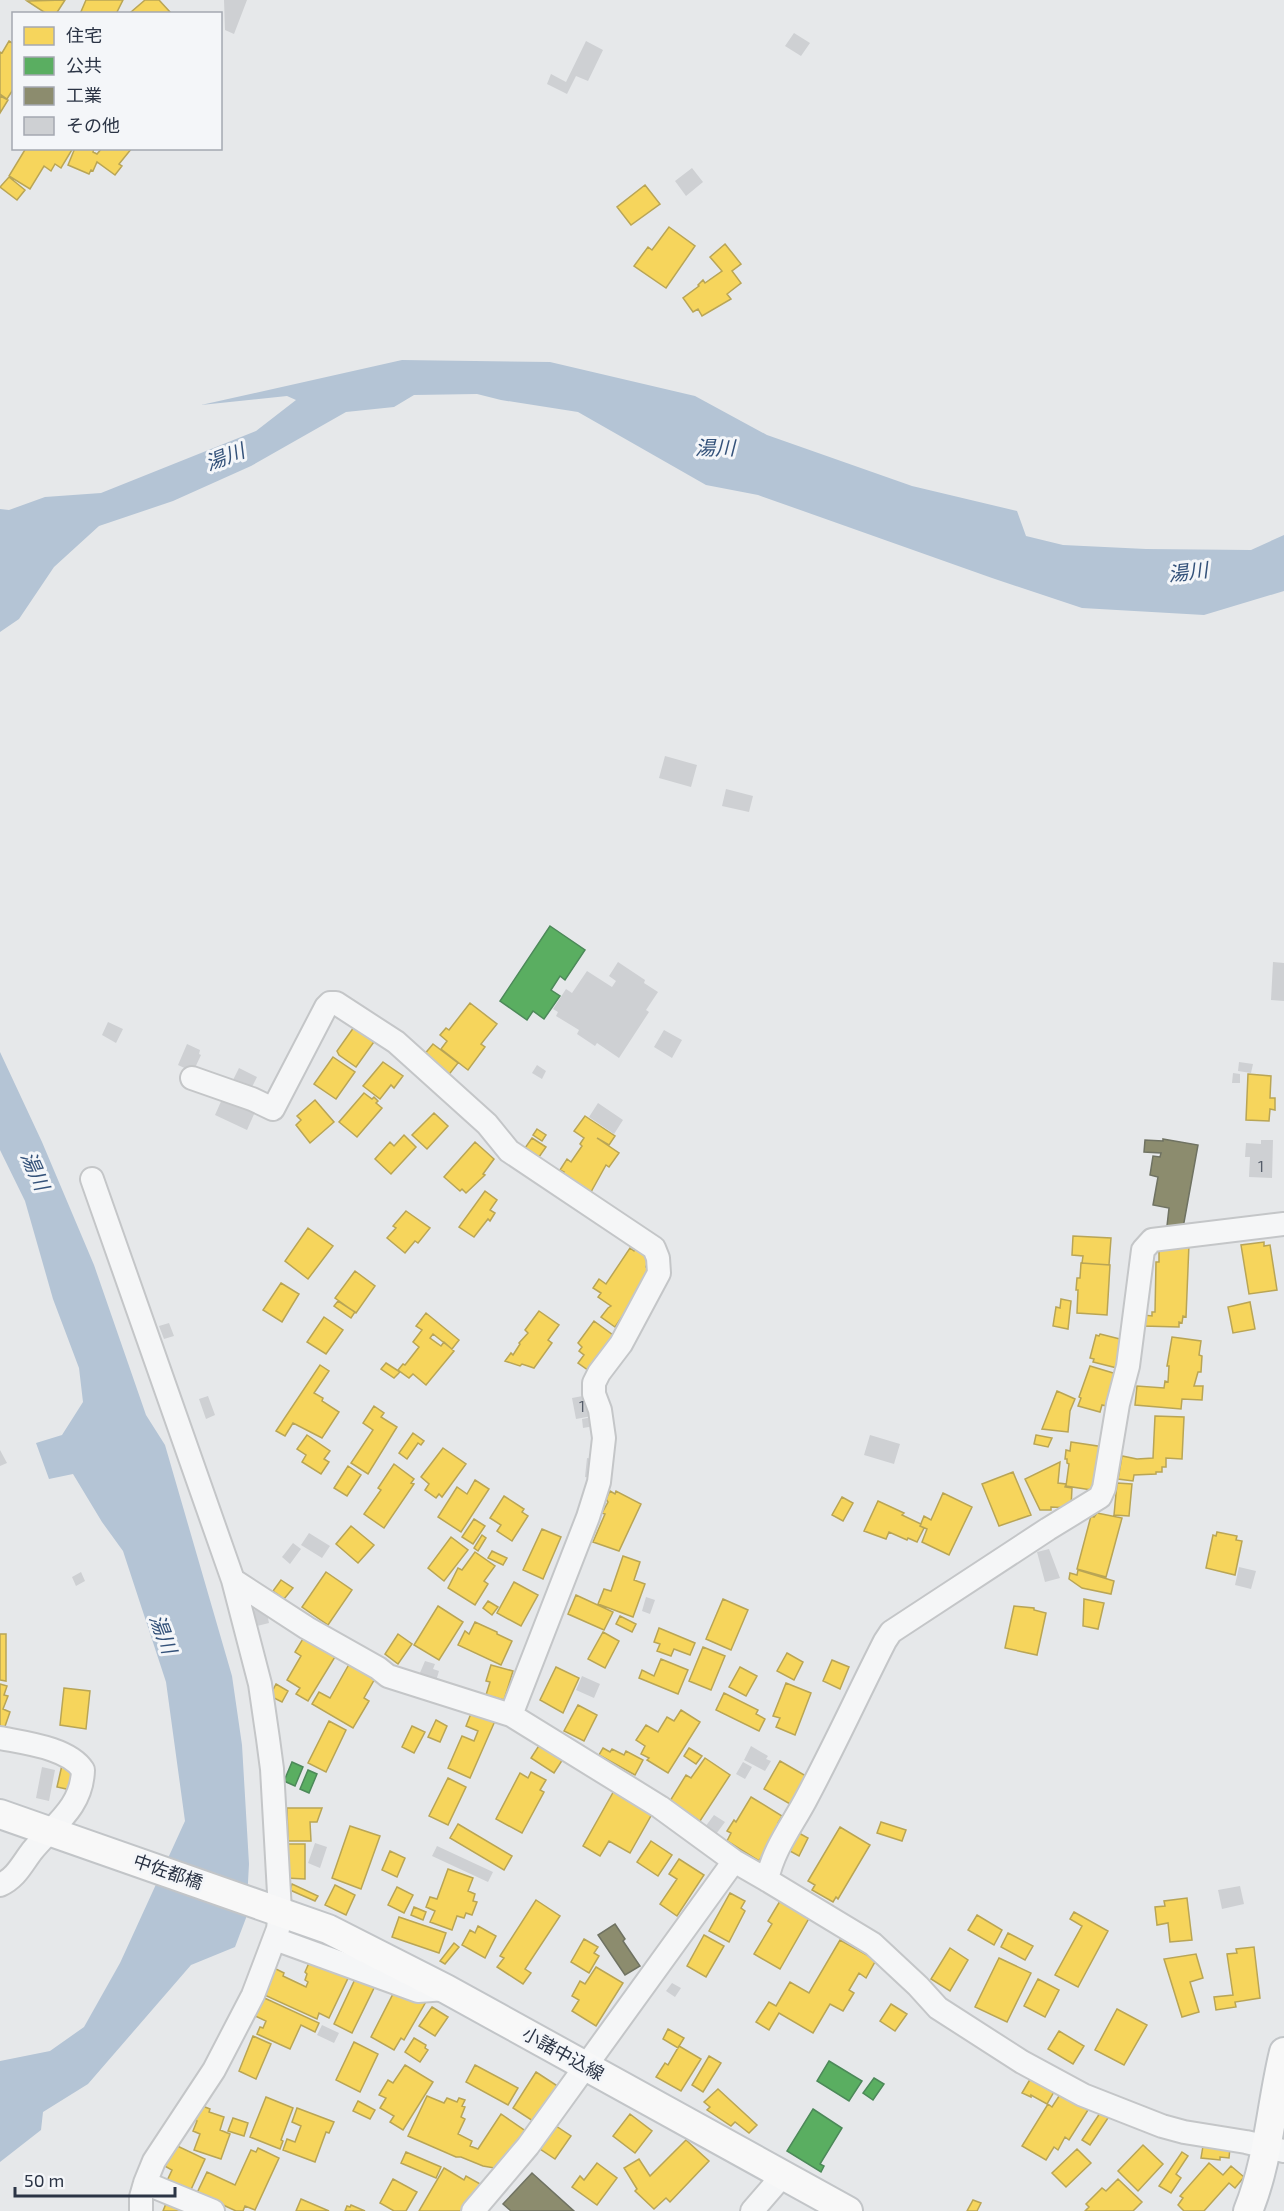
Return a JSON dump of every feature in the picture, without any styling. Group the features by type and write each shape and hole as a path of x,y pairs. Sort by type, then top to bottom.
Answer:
{"main road":[{"path":"0,1814 58,1834"},
{"name":"中佐都橋","path":"58,1834 276,1910"},
{"name":"小諸中込線","path":"276,1910 328,1929 446,1989 848,2211"},
{"path":"1248,2211 1276,2149 1284,2052"}],"street":[{"path":"192,1078 252,1099 273,1109 326,1006 336,1003 396,1042 488,1124 509,1151 654,1248 658,1258 658,1274 621,1344 594,1383 594,1394 600,1410 604,1438 599,1482 588,1517 511,1715"},
{"path":"92,1179 233,1580 260,1684 272,1768 275,1939 253,1995 214,2070 154,2161 141,2198 141,2211"},
{"path":"767,1880 770,1865 782,1840 805,1801 891,1632 1048,1528 1100,1497 1104,1488 1118,1404 1128,1366 1143,1250 1152,1240 1284,1224"},
{"path":"233,1580 307,1628 388,1676 511,1715 660,1807 734,1862 873,1944 938,2008 1022,2062 1083,2095 1152,2122 1184,2132 1276,2149"},
{"path":"0,1738 62,1753 77,1760 83,1770 79,1792 60,1823 58,1834 32,1852 22,1868 7,1882 0,1885"},
{"path":"472,2211 528,2146 734,1862"},
{"path":"275,1939 418,1991 446,1989"},
{"path":"752,2211 783,2175"},
{"path":"146,2183 213,2211"}],"water":[{"name":"湯川","path":"402,360 550,362 695,396 767,435 912,486 1017,511 1026,536 1063,545 1251,550 1284,535 1284,591 1204,615 1082,608 758,495 706,485 578,412 477,394 414,395 394,407 346,412 251,466 173,501 99,526 54,567 19,619 0,632 0,509 9,510 45,497 101,493 256,431 296,400 287,396 201,405"},
{"name":"湯川","path":"0,1052 42,1142 94,1265 146,1415 165,1445 232,1676 242,1745 249,1864 246,1918 235,1947 191,1965 88,2084 43,2112 41,2130 0,2162 0,2061 50,2051 84,2027 120,1963 185,1821 166,1682 123,1551 102,1522 73,1474 49,1479 36,1443 62,1435 83,1402 79,1368 53,1299 25,1201 0,1150"}],"building: 住宅":[{"path":"65,0 57,12 44,12 27,1"},
{"path":"86,0 123,0 117,12 81,12"},
{"path":"145,0 159,0 170,12 131,12"},
{"path":"9,41 12,43 12,91 7,99 0,94 0,52 2,53"},
{"path":"0,96 8,100 0,113"},
{"path":"25,150 72,150 61,168 55,164 51,171 44,166 30,189 9,176"},
{"path":"74,150 94,150 97,154 100,150 130,150 119,164 122,166 115,175 97,162 89,174 68,165"},
{"path":"9,177 25,190 17,200 0,187"},
{"path":"645,185 660,204 631,225 617,207"},
{"path":"669,227 695,246 666,288 634,266 648,247 652,250"},
{"path":"725,244 741,264 732,271 741,283 727,294 731,299 702,316 698,309 693,312 683,298 703,280 705,283 722,271 710,257"},
{"path":"470,1003 497,1024 481,1044 485,1047 468,1070 441,1049 447,1041 440,1035 446,1028 449,1030"},
{"path":"354,1027 376,1039 356,1067 337,1051"},
{"path":"433,1044 458,1063 447,1077 423,1056"},
{"path":"333,1057 355,1072 336,1099 314,1084"},
{"path":"383,1062 403,1076 394,1088 391,1085 380,1099 363,1086"},
{"path":"1248,1074 1271,1076 1270,1098 1275,1098 1275,1110 1270,1109 1269,1121 1246,1120"},
{"path":"364,1093 372,1099 374,1097 378,1101 376,1103 382,1108 357,1137 339,1122"},
{"path":"315,1100 334,1122 310,1143 296,1125 301,1120 297,1116"},
{"path":"434,1113 448,1126 427,1149 412,1135"},
{"path":"585,1116 615,1136 609,1145 597,1138 619,1153 609,1167 606,1165 591,1192 560,1170 567,1159 571,1162 582,1146 580,1144 584,1138 574,1131"},
{"path":"537,1129 546,1135 542,1141 533,1135"},
{"path":"404,1135 416,1147 391,1174 375,1159 390,1142 394,1146"},
{"path":"532,1138 546,1147 539,1157 525,1148"},
{"path":"475,1142 494,1159 483,1174 485,1175 466,1193 462,1189 460,1191 444,1177"},
{"path":"485,1191 497,1200 490,1210 495,1213 474,1237 459,1227"},
{"path":"406,1211 430,1228 418,1243 415,1241 405,1253 387,1238 396,1228 393,1226"},
{"path":"308,1228 333,1246 308,1279 285,1261"},
{"path":"1073,1236 1111,1238 1109,1265 1082,1263 1083,1256 1072,1255"},
{"path":"1264,1242 1264,1246 1270,1245 1277,1290 1249,1294 1241,1245"},
{"path":"1189,1244 1186,1317 1183,1316 1179,1327 1143,1326 1144,1315 1152,1316 1152,1312 1155,1312 1156,1262 1159,1262 1159,1247"},
{"path":"638,1245 650,1256 646,1267 650,1269 642,1280 644,1281 637,1295 615,1327 601,1317 611,1306 598,1297 601,1293 593,1288 599,1279 606,1284 630,1248 634,1251"},
{"path":"1081,1263 1110,1265 1107,1315 1077,1313 1078,1290 1076,1290"},
{"path":"355,1271 375,1286 356,1313 335,1298"},
{"path":"281,1283 299,1294 282,1322 263,1310"},
{"path":"1061,1299 1071,1301 1068,1329 1053,1326 1056,1307 1060,1308"},
{"path":"338,1301 355,1312 351,1318 334,1306"},
{"path":"1250,1302 1255,1329 1233,1333 1228,1307"},
{"path":"539,1311 559,1325 548,1340 552,1343 534,1368 505,1361 511,1353 513,1355 519,1343 528,1333 525,1330"},
{"path":"426,1313 459,1340 452,1349 450,1348 454,1351 426,1385 413,1374 409,1378 398,1370 419,1347 413,1342 422,1330 416,1326","holes":["433,1334 444,1342 441,1346 430,1338"]},
{"path":"324,1317 343,1330 326,1354 307,1342"},
{"path":"594,1321 617,1338 592,1373 578,1363 584,1355 579,1351 582,1347 578,1343"},
{"path":"1096,1335 1128,1341 1121,1369 1093,1362 1094,1359 1090,1358"},
{"path":"1172,1337 1201,1341 1199,1355 1202,1356 1201,1372 1198,1372 1194,1386 1203,1386 1202,1400 1182,1399 1181,1409 1135,1405 1137,1386 1164,1388 1165,1381 1168,1382 1169,1366 1167,1366"},
{"path":"386,1363 400,1372 394,1378 381,1369"},
{"path":"320,1365 329,1371 314,1393 339,1412 322,1438 293,1423 285,1436 276,1431"},
{"path":"1090,1366 1120,1375 1111,1407 1102,1405 1100,1412 1078,1406"},
{"path":"1057,1391 1075,1399 1070,1411 1068,1432 1042,1429"},
{"path":"374,1406 384,1413 381,1417 397,1427 368,1474 351,1463 373,1430 363,1423"},
{"path":"1155,1416 1184,1417 1182,1459 1166,1458 1166,1467 1162,1467 1162,1472 1156,1472 1156,1474 1134,1475 1133,1481 1118,1479 1122,1456 1137,1459 1153,1458"},
{"path":"413,1433 424,1441 421,1445 418,1443 407,1459 399,1453"},
{"path":"307,1435 330,1451 324,1459 329,1462 321,1474 302,1462 306,1455 297,1449"},
{"path":"1036,1435 1052,1438 1048,1447 1034,1444"},
{"path":"1071,1442 1104,1447 1098,1491 1066,1486 1069,1464 1065,1459 1066,1450 1070,1451"},
{"path":"443,1448 466,1464 442,1497 439,1494 436,1498 425,1490 429,1484 421,1477"},
{"path":"1060,1462 1058,1483 1072,1488 1071,1508 1051,1507 1051,1510 1040,1510 1025,1479"},
{"path":"394,1464 414,1479 411,1483 414,1484 384,1528 364,1514 381,1490 378,1488"},
{"path":"348,1466 361,1475 347,1496 334,1488"},
{"path":"1013,1472 1031,1515 999,1526 982,1484"},
{"path":"475,1480 489,1489 461,1532 438,1517 457,1487 467,1494"},
{"path":"1117,1483 1132,1484 1129,1516 1114,1515"},
{"path":"610,1491 615,1494 616,1491 641,1504 619,1551 593,1542 605,1514 602,1513 608,1502 606,1499"},
{"path":"943,1493 972,1507 949,1555 922,1542 927,1529 920,1526 924,1516 931,1520"},
{"path":"504,1496 524,1509 522,1512 528,1516 512,1541 497,1531 501,1525 490,1518"},
{"path":"842,1497 853,1503 843,1521 832,1515"},
{"path":"878,1501 921,1524 920,1526 924,1528 917,1542 889,1532 886,1539 864,1531"},
{"path":"1097,1513 1122,1518 1106,1577 1077,1569 1091,1516 1094,1517"},
{"path":"474,1519 485,1526 473,1544 462,1537"},
{"path":"351,1526 374,1545 358,1563 336,1544"},
{"path":"542,1529 561,1537 543,1579 523,1570"},
{"path":"1217,1532 1237,1536 1236,1540 1242,1541 1235,1575 1206,1568 1213,1535 1216,1536"},
{"path":"482,1535 486,1538 478,1551 474,1548"},
{"path":"451,1537 468,1550 444,1581 428,1568"},
{"path":"492,1551 507,1558 503,1565 488,1558"},
{"path":"475,1552 495,1566 484,1581 488,1584 475,1605 448,1588 458,1568 462,1570"},
{"path":"623,1556 640,1562 634,1580 645,1584 633,1617 598,1604 604,1589 611,1591"},
{"path":"1078,1570 1114,1581 1111,1594 1082,1588 1069,1579 1070,1573 1077,1575"},
{"path":"326,1572 352,1590 328,1625 302,1607"},
{"path":"281,1580 293,1588 284,1599 273,1591"},
{"path":"514,1582 538,1595 521,1626 497,1613"},
{"path":"576,1595 613,1612 604,1630 568,1614"},
{"path":"723,1599 748,1610 731,1650 706,1639"},
{"path":"1084,1599 1104,1603 1098,1629 1083,1626"},
{"path":"488,1601 498,1607 492,1615 483,1608"},
{"path":"438,1606 463,1622 439,1660 414,1645"},
{"path":"1014,1606 1034,1608 1034,1610 1046,1613 1037,1655 1005,1648"},
{"path":"620,1616 636,1624 632,1632 616,1624"},
{"path":"475,1622 512,1641 501,1665 458,1645 465,1631 469,1634"},
{"path":"659,1628 695,1643 690,1655 674,1649 671,1656 657,1651 660,1644 654,1642"},
{"path":"307,1632 338,1652 308,1701 296,1694 300,1688 287,1680 301,1656 295,1652"},
{"path":"603,1632 619,1641 605,1668 588,1659"},
{"path":"0,1634 6,1634 6,1681 0,1680"},
{"path":"398,1634 412,1644 398,1664 385,1654"},
{"path":"703,1647 725,1656 711,1690 689,1681"},
{"path":"787,1653 803,1662 794,1680 777,1671"},
{"path":"352,1659 377,1675 364,1698 369,1701 353,1728 312,1704 319,1692 330,1698"},
{"path":"661,1659 688,1670 678,1694 639,1678 642,1670 654,1676"},
{"path":"832,1660 849,1667 840,1689 823,1681"},
{"path":"491,1665 513,1671 504,1700 486,1695 490,1682 486,1681"},
{"path":"556,1667 579,1678 563,1713 540,1700"},
{"path":"740,1667 757,1676 746,1696 729,1687"},
{"path":"786,1683 811,1693 795,1735 776,1727 780,1718 773,1716"},
{"path":"0,1684 7,1686 4,1695 8,1696 3,1709 10,1712 3,1732 0,1731"},
{"path":"276,1684 288,1691 282,1702 270,1696"},
{"path":"64,1688 90,1691 86,1729 60,1725"},
{"path":"724,1693 758,1710 756,1714 765,1719 759,1731 716,1710"},
{"path":"578,1705 597,1715 584,1741 564,1731"},
{"path":"681,1710 700,1722 668,1773 641,1754 645,1746 636,1740 646,1725 658,1732 667,1717 674,1721"},
{"path":"472,1711 495,1721 470,1778 448,1768 462,1736 474,1741 478,1731 466,1726"},
{"path":"436,1720 447,1726 440,1742 428,1737"},
{"path":"329,1721 346,1730 326,1772 308,1763"},
{"path":"412,1726 425,1732 414,1753 402,1747"},
{"path":"540,1744 563,1759 554,1773 531,1758"},
{"path":"603,1748 610,1752 612,1749 624,1755 626,1751 643,1760 635,1775 599,1755"},
{"path":"689,1748 702,1756 696,1764 684,1756"},
{"path":"705,1758 730,1775 700,1821 670,1801 686,1775 691,1778"},
{"path":"780,1761 806,1776 790,1804 764,1789"},
{"path":"62,1765 76,1768 71,1790 57,1787"},
{"path":"531,1772 546,1780 540,1790 544,1792 522,1833 496,1819 520,1773 528,1778"},
{"path":"448,1778 466,1787 448,1825 429,1816"},
{"path":"615,1789 625,1794 623,1798 652,1814 630,1853 609,1841 600,1856 583,1846"},
{"path":"751,1797 782,1816 778,1823 781,1825 759,1861 727,1841 731,1833 727,1831 734,1820 736,1822"},
{"path":"287,1808 322,1808 317,1822 310,1822 311,1841 288,1841"},
{"path":"881,1822 906,1830 902,1841 877,1833"},
{"path":"458,1824 512,1856 504,1870 450,1838"},
{"path":"350,1826 380,1836 361,1889 332,1878"},
{"path":"840,1827 870,1845 838,1899 836,1897 833,1902 812,1890 815,1885 808,1881"},
{"path":"797,1832 808,1838 799,1856 788,1850"},
{"path":"651,1841 672,1855 658,1876 637,1862"},
{"path":"287,1844 305,1844 305,1879 286,1878"},
{"path":"390,1851 405,1858 397,1877 382,1870"},
{"path":"679,1859 704,1875 677,1916 660,1904 677,1879 669,1874"},
{"path":"448,1869 473,1878 468,1891 475,1894 473,1901 477,1902 472,1915 466,1913 464,1918 457,1916 452,1930 430,1922 435,1911 426,1907 430,1897 437,1899"},
{"path":"292,1884 318,1896 315,1901 290,1890"},
{"path":"335,1885 355,1895 346,1915 325,1905"},
{"path":"397,1887 413,1895 404,1913 388,1905"},
{"path":"730,1893 745,1901 741,1908 745,1911 729,1942 709,1931"},
{"path":"783,1896 812,1913 780,1969 754,1954 772,1924 768,1921"},
{"path":"1187,1898 1192,1940 1170,1942 1168,1923 1157,1925 1155,1907 1165,1906 1164,1901"},
{"path":"536,1900 560,1916 525,1969 531,1973 523,1984 497,1967 504,1958 500,1956"},
{"path":"414,1907 426,1912 423,1920 411,1915"},
{"path":"1074,1912 1108,1931 1078,1987 1055,1975 1082,1926 1070,1919"},
{"path":"977,1915 1002,1930 994,1945 968,1930"},
{"path":"399,1917 446,1933 439,1953 392,1937"},
{"path":"478,1926 496,1936 485,1958 462,1945 470,1930 475,1933"},
{"path":"1008,1933 1033,1946 1025,1960 1001,1947"},
{"path":"704,1935 724,1946 706,1977 687,1966"},
{"path":"584,1939 598,1947 594,1953 599,1956 589,1973 571,1962"},
{"path":"840,1940 876,1960 866,1978 859,1973 849,1990 854,1993 843,2011 830,2004 813,2033 779,2013 769,2030 756,2022 769,2002 776,2006 790,1982 809,1993"},
{"path":"454,1943 459,1947 445,1964 440,1961"},
{"path":"1254,1947 1260,1998 1235,2002 1236,2007 1216,2010 1214,1997 1233,1995 1227,1954 1237,1953 1236,1949"},
{"path":"950,1948 968,1960 950,1991 931,1979"},
{"path":"1196,1954 1203,1978 1190,1982 1199,2012 1182,2017 1164,1959"},
{"path":"312,1956 350,1974 329,2018 319,2013 317,2019 260,1993 274,1968 284,1973 283,1976 306,1987 308,1982 305,1980 307,1974 305,1972"},
{"path":"999,1958 1031,1973 1007,2022 975,2007"},
{"path":"596,1967 623,1983 596,2026 572,2011 579,2000 572,1996 580,1981 585,1984"},
{"path":"357,1975 376,1984 352,2033 334,2024"},
{"path":"1038,1979 1059,1990 1045,2017 1024,2006"},
{"path":"395,1990 427,2000 404,2040 401,2038 394,2050 371,2037"},
{"path":"260,1996 319,2023 315,2032 301,2025 290,2049 257,2034 266,2021 251,2014"},
{"path":"891,2004 907,2014 895,2031 880,2021"},
{"path":"432,2007 448,2017 435,2036 419,2026"},
{"path":"1117,2009 1147,2025 1124,2065 1095,2050"},
{"path":"668,2029 684,2038 678,2048 663,2039"},
{"path":"1059,2031 1084,2046 1073,2064 1048,2049"},
{"path":"253,2036 271,2044 256,2079 239,2071"},
{"path":"414,2038 426,2045 425,2048 428,2050 420,2062 405,2052"},
{"path":"354,2042 378,2054 360,2092 336,2080"},
{"path":"679,2046 701,2059 681,2091 656,2077 665,2063 668,2065"},
{"path":"709,2056 721,2063 703,2092 692,2085"},
{"path":"405,2065 433,2082 403,2130 390,2122 394,2116 380,2108 386,2098 379,2095 388,2080 393,2083"},
{"path":"475,2065 518,2088 508,2105 466,2082"},
{"path":"536,2072 559,2087 536,2123 513,2108"},
{"path":"1032,2076 1055,2090 1047,2104 1022,2093"},
{"path":"718,2089 757,2125 749,2133 735,2122 731,2126 707,2110 710,2107 704,2102"},
{"path":"1061,2093 1088,2110 1069,2140 1065,2137 1058,2150 1054,2147 1046,2160 1022,2146 1048,2104 1052,2107"},
{"path":"427,2096 444,2103 447,2098 457,2102 459,2098 465,2100 461,2117 465,2119 458,2134 472,2141 470,2146 478,2149 501,2114 527,2132 500,2169 456,2157 408,2136"},
{"path":"266,2097 293,2108 280,2149 250,2137"},
{"path":"358,2101 375,2110 370,2119 353,2111"},
{"path":"195,2103 210,2109 209,2112 224,2117 220,2130 230,2134 221,2159 194,2150 200,2134 193,2131 197,2121 189,2118"},
{"path":"297,2108 334,2122 329,2133 326,2132 315,2162 283,2150 287,2139 295,2142 301,2126 292,2122"},
{"path":"1102,2110 1110,2115 1090,2145 1082,2140"},
{"path":"630,2114 652,2131 635,2153 613,2136"},
{"path":"233,2118 248,2123 244,2136 228,2131"},
{"path":"553,2124 571,2136 555,2159 537,2147"},
{"path":"686,2140 709,2161 670,2202 666,2198 654,2209 635,2191 637,2189 624,2168 639,2159 650,2176"},
{"path":"171,2143 205,2159 189,2194 166,2183 172,2170 161,2164"},
{"path":"1143,2145 1163,2164 1138,2191 1118,2171"},
{"path":"1203,2146 1230,2148 1229,2158 1220,2157 1220,2160 1201,2158"},
{"path":"258,2148 279,2158 255,2210 245,2206 243,2211 236,2211 197,2193 207,2172 235,2185 251,2150 256,2152"},
{"path":"1077,2149 1091,2163 1066,2187 1052,2173"},
{"path":"406,2152 441,2167 436,2178 401,2163"},
{"path":"1182,2152 1188,2156 1176,2174 1181,2178 1171,2193 1159,2186"},
{"path":"597,2163 617,2178 597,2205 572,2187 580,2176 584,2180"},
{"path":"1209,2163 1223,2175 1231,2166 1244,2177 1235,2188 1229,2183 1204,2211 1184,2211 1178,2205 1183,2198 1180,2196"},
{"path":"444,2168 464,2180 466,2176 482,2185 472,2201 468,2199 461,2211 419,2211"},
{"path":"393,2179 417,2192 406,2211 394,2211 380,2203"},
{"path":"1118,2179 1142,2202 1133,2211 1085,2211 1089,2207 1086,2204 1102,2188 1106,2191"},
{"path":"301,2199 329,2211 296,2211"},
{"path":"973,2200 981,2203 977,2211 967,2211"},
{"path":"167,2201 193,2211 163,2211"},
{"path":"351,2205 365,2211 345,2211 347,2206"}],"building: 公共":[{"path":"550,926 585,950 565,980 560,976 551,990 560,996 544,1019 533,1011 527,1020 500,1001"},
{"path":"292,1762 303,1767 295,1786 284,1781"},
{"path":"308,1770 317,1774 309,1793 300,1789"},
{"path":"829,2061 862,2081 849,2101 817,2081"},
{"path":"874,2078 884,2084 873,2100 863,2093"},
{"path":"813,2109 842,2128 820,2164 824,2166 821,2172 787,2151"}],"building: 工業":[{"path":"1163,1139 1198,1145 1183,1228 1167,1226 1169,1208 1153,1205 1158,1177 1150,1175 1153,1156 1160,1157 1161,1153 1144,1152 1145,1140 1163,1141"},
{"path":"615,1924 625,1939 623,1941 640,1966 625,1975 598,1935"},
{"path":"532,2173 574,2211 511,2211 503,2204"}],"building: その他":[{"path":"224,0 247,0 234,34 225,30"},
{"path":"794,33 810,43 801,56 785,46"},
{"path":"586,41 603,50 588,81 576,76 567,94 547,84 551,74 566,82"},
{"path":"692,168 703,182 686,196 675,181"},
{"path":"665,756 697,765 691,787 659,778"},
{"path":"726,789 753,796 749,812 722,806"},
{"path":"618,962 658,992 646,1010 649,1012 619,1058 597,1043 595,1046 577,1034 579,1030 556,1016 558,1012 553,1009 566,989 572,993 587,971 612,987 616,981 609,976"},
{"path":"1273,962 1284,963 1284,1001 1271,1000"},
{"path":"108,1022 123,1029 116,1043 102,1035"},
{"path":"664,1030 682,1040 672,1058 654,1047"},
{"path":"187,1044 200,1050 201,1055 193,1072 178,1065"},
{"path":"1239,1062 1253,1064 1251,1073 1238,1071"},
{"path":"537,1065 546,1071 542,1079 532,1073"},
{"path":"239,1068 257,1077 248,1095 230,1086"},
{"path":"1233,1073 1240,1074 1240,1083 1232,1083"},
{"path":"223,1097 255,1112 247,1130 215,1115"},
{"path":"598,1103 623,1120 614,1134 589,1117"},
{"path":"1261,1140 1273,1140 1272,1178 1249,1177 1250,1157 1245,1157 1246,1143 1261,1144"},
{"path":"169,1323 174,1336 164,1339 159,1326"},
{"path":"588,1395 592,1416 576,1419 572,1398"},
{"path":"208,1396 215,1415 206,1419 199,1399"},
{"path":"592,1417 594,1426 583,1428 582,1419"},
{"path":"870,1435 900,1444 894,1464 864,1455"},
{"path":"0,1450 7,1463 0,1466"},
{"path":"587,1458 594,1459 591,1478 585,1477"},
{"path":"309,1533 330,1546 322,1558 301,1545"},
{"path":"293,1543 301,1549 290,1564 282,1557"},
{"path":"1049,1549 1060,1578 1045,1582 1037,1552"},
{"path":"1239,1567 1256,1571 1251,1589 1235,1585"},
{"path":"81,1572 85,1581 76,1586 72,1577"},
{"path":"646,1597 655,1600 650,1614 642,1611"},
{"path":"257,1607 266,1609 269,1623 257,1626 253,1612"},
{"path":"425,1661 435,1664 433,1669 439,1671 436,1681 419,1675"},
{"path":"582,1676 600,1684 594,1698 576,1690"},
{"path":"751,1746 768,1756 766,1759 771,1761 765,1771 744,1760"},
{"path":"743,1762 752,1767 745,1779 736,1774"},
{"path":"42,1767 55,1770 49,1801 36,1798"},
{"path":"714,1815 725,1822 716,1834 705,1827"},
{"path":"315,1843 327,1847 320,1868 308,1863"},
{"path":"437,1846 493,1872 488,1882 432,1856"},
{"path":"1240,1886 1244,1904 1222,1909 1218,1890"},
{"path":"672,1983 681,1988 675,1997 666,1991"},
{"path":"322,2025 339,2033 334,2043 317,2035"}]}
